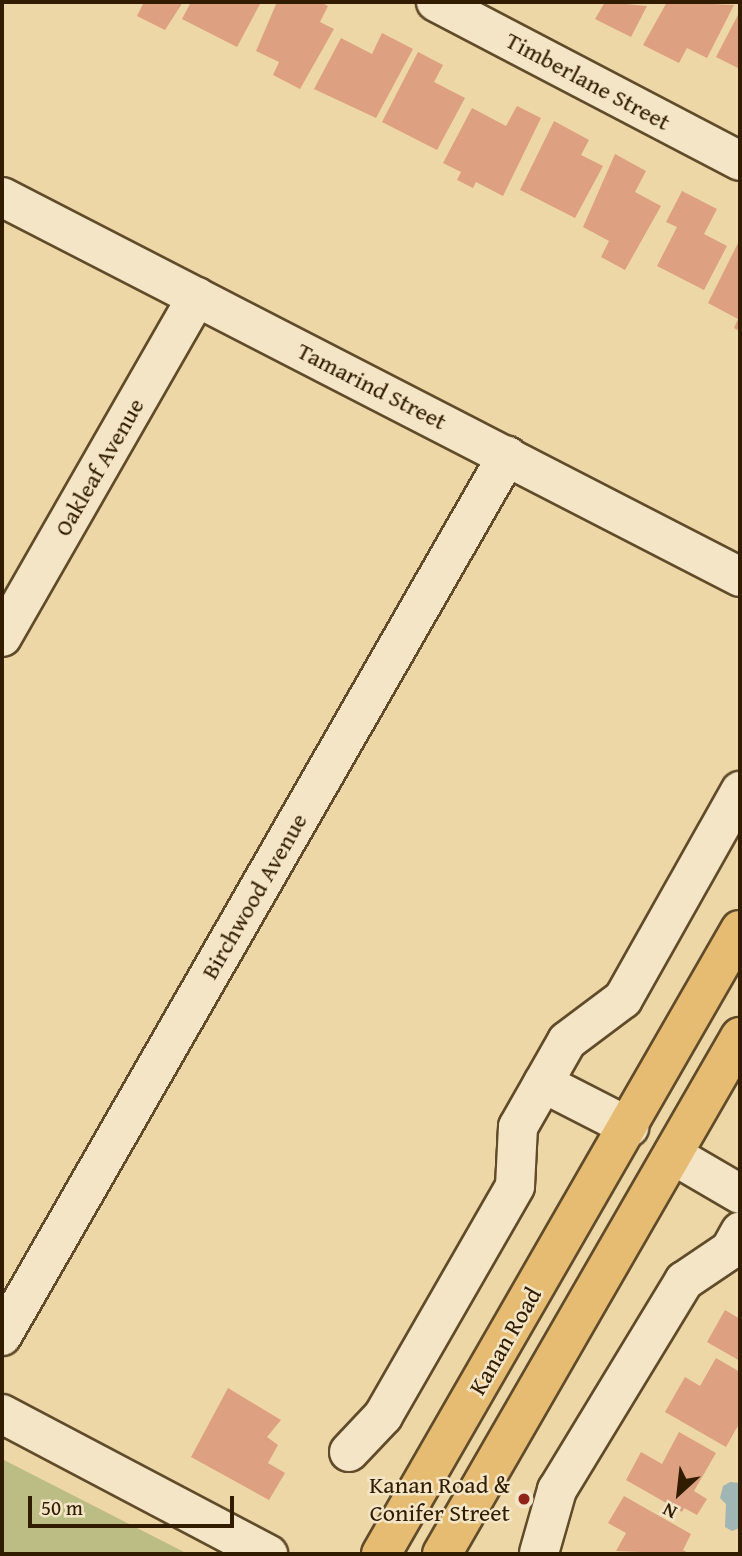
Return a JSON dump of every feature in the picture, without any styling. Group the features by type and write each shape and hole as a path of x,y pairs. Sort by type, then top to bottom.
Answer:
{"main road":[{"name":"Kanan Road","path":"381,1554 740,930"},
{"path":"442,1554 740,1037"}],"street":[{"name":"Timberlane Street","path":"436,2 740,160"},
{"name":"Tamarind Street","path":"2,197 740,577"},
{"name":"Oakleaf Avenue","path":"2,637 197,297"},
{"name":"Birchwood Avenue","path":"2,1336 508,456"},
{"path":"349,1451 383,1416 514,1186 518,1126 542,1083 567,1041 623,999 740,791"},
{"path":"542,1083 628,1127"},
{"path":"673,1155 740,1194"},
{"path":"539,1553 557,1490 684,1281 730,1250 740,1232"},
{"path":"2,1414 268,1554"}],"green space":[{"path":"2,1459 188,1554 2,1554"}],"water":[{"path":"730,1482 740,1483 740,1528 732,1531 725,1527 726,1504 720,1498 723,1486"}],"building":[{"path":"144,2 183,2 165,30 137,16"},
{"path":"191,2 261,2 237,47 182,19"},
{"path":"277,2 320,2 328,6 320,22 334,29 300,89 273,75 279,62 256,51"},
{"path":"605,2 647,6 631,37 595,19"},
{"path":"667,2 734,5 707,58 687,48 679,63 643,45"},
{"path":"740,11 740,69 716,57"},
{"path":"382,33 413,49 376,118 314,89 341,38 372,54"},
{"path":"418,52 443,65 434,82 465,98 437,150 382,122"},
{"path":"517,106 541,118 503,196 476,182 473,188 457,180 461,172 443,163 472,108 506,126"},
{"path":"554,121 589,140 581,155 603,166 575,218 520,190"},
{"path":"615,154 646,171 635,192 661,206 625,270 601,257 609,241 583,227"},
{"path":"682,191 717,209 704,234 727,246 704,290 657,266 677,227 666,222"},
{"path":"740,239 740,331 734,328 738,319 708,303"},
{"path":"725,1310 740,1319 740,1361 707,1342"},
{"path":"716,1358 740,1372 740,1422 726,1447 665,1412 685,1377 700,1386"},
{"path":"228,1388 281,1420 267,1437 278,1445 268,1463 285,1473 269,1500 191,1457"},
{"path":"679,1432 716,1453 694,1491 707,1499 697,1515 684,1508 682,1512 626,1480 641,1452 662,1464"},
{"path":"624,1496 691,1534 683,1550 690,1554 616,1551 626,1533 608,1523"}],"place":[{"name":"Kanan Road & Conifer Street","path":"524,1499"}]}
